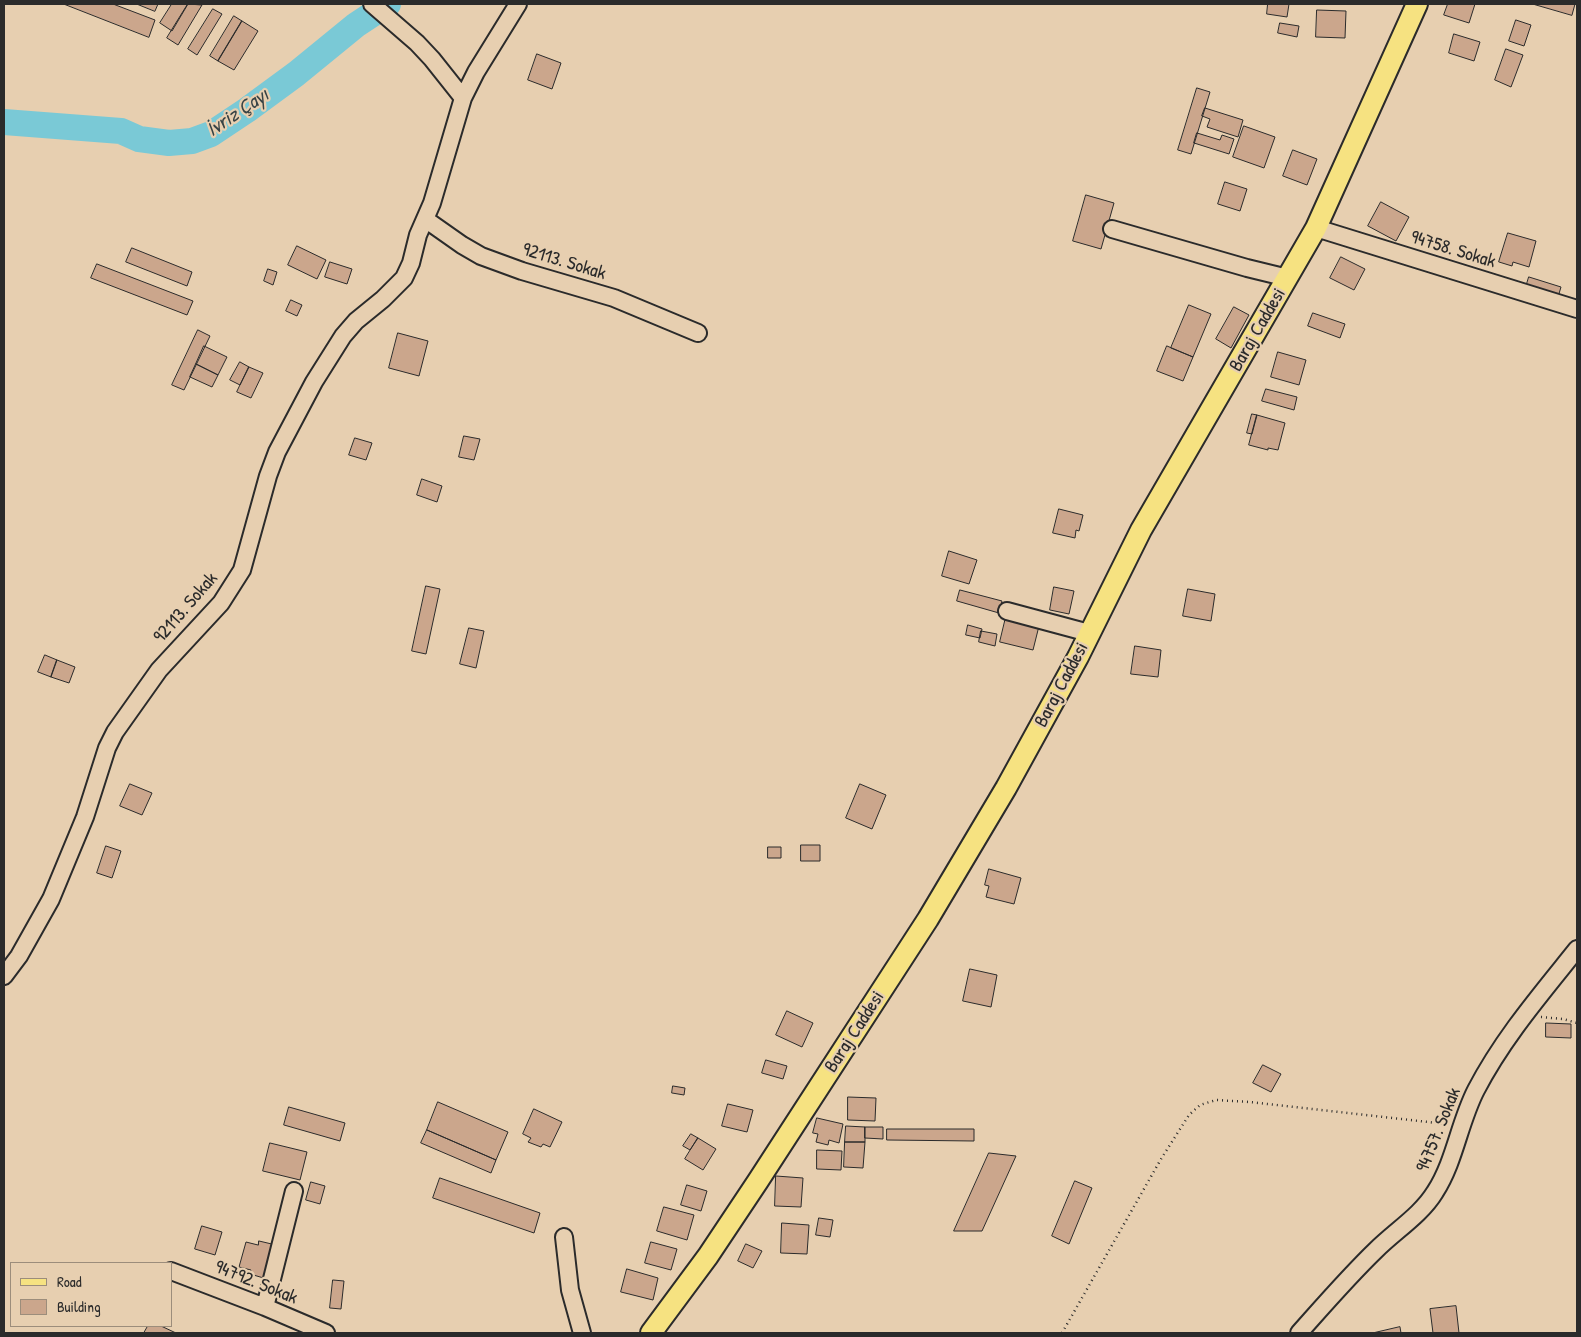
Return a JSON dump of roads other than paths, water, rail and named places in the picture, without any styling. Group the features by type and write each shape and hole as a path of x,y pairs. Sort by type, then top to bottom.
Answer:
{"main road":[{"name":"Baraj Caddesi","path":"651,1333 714,1248 928,919 1006,788 1089,634 1150,513 1316,228 1417,4"}],"street":[{"path":"372,4 432,58 463,98"},
{"name":"92113. Sokak","path":"4,976 19,956 51,899 84,817 107,748 115,732 159,670 221,603 232,588 245,563 268,476 302,403 343,336 356,321 383,299 404,278 411,263 418,235 441,174 463,98 518,4"},
{"name":"92113. Sokak","path":"425,219 481,256 522,271 614,298 698,333"},
{"name":"94758. Sokak","path":"1316,228 1577,309"},
{"path":"1112,229 1288,278"},
{"path":"1007,611 1089,634"},
{"name":"94757. Sokak","path":"1299,1333 1367,1258 1426,1205 1445,1174 1460,1126 1486,1071 1524,1015 1577,949"},
{"path":"265,1307 294,1191"},
{"path":"564,1237 570,1290 582,1333"},
{"name":"94792. Sokak","path":"172,1271 326,1333"}],"waterway":[{"name":"İvriz Çayı","path":"4,122 121,131 139,139 169,143 192,141 211,134 247,110 296,74 356,25 388,4"}]}
